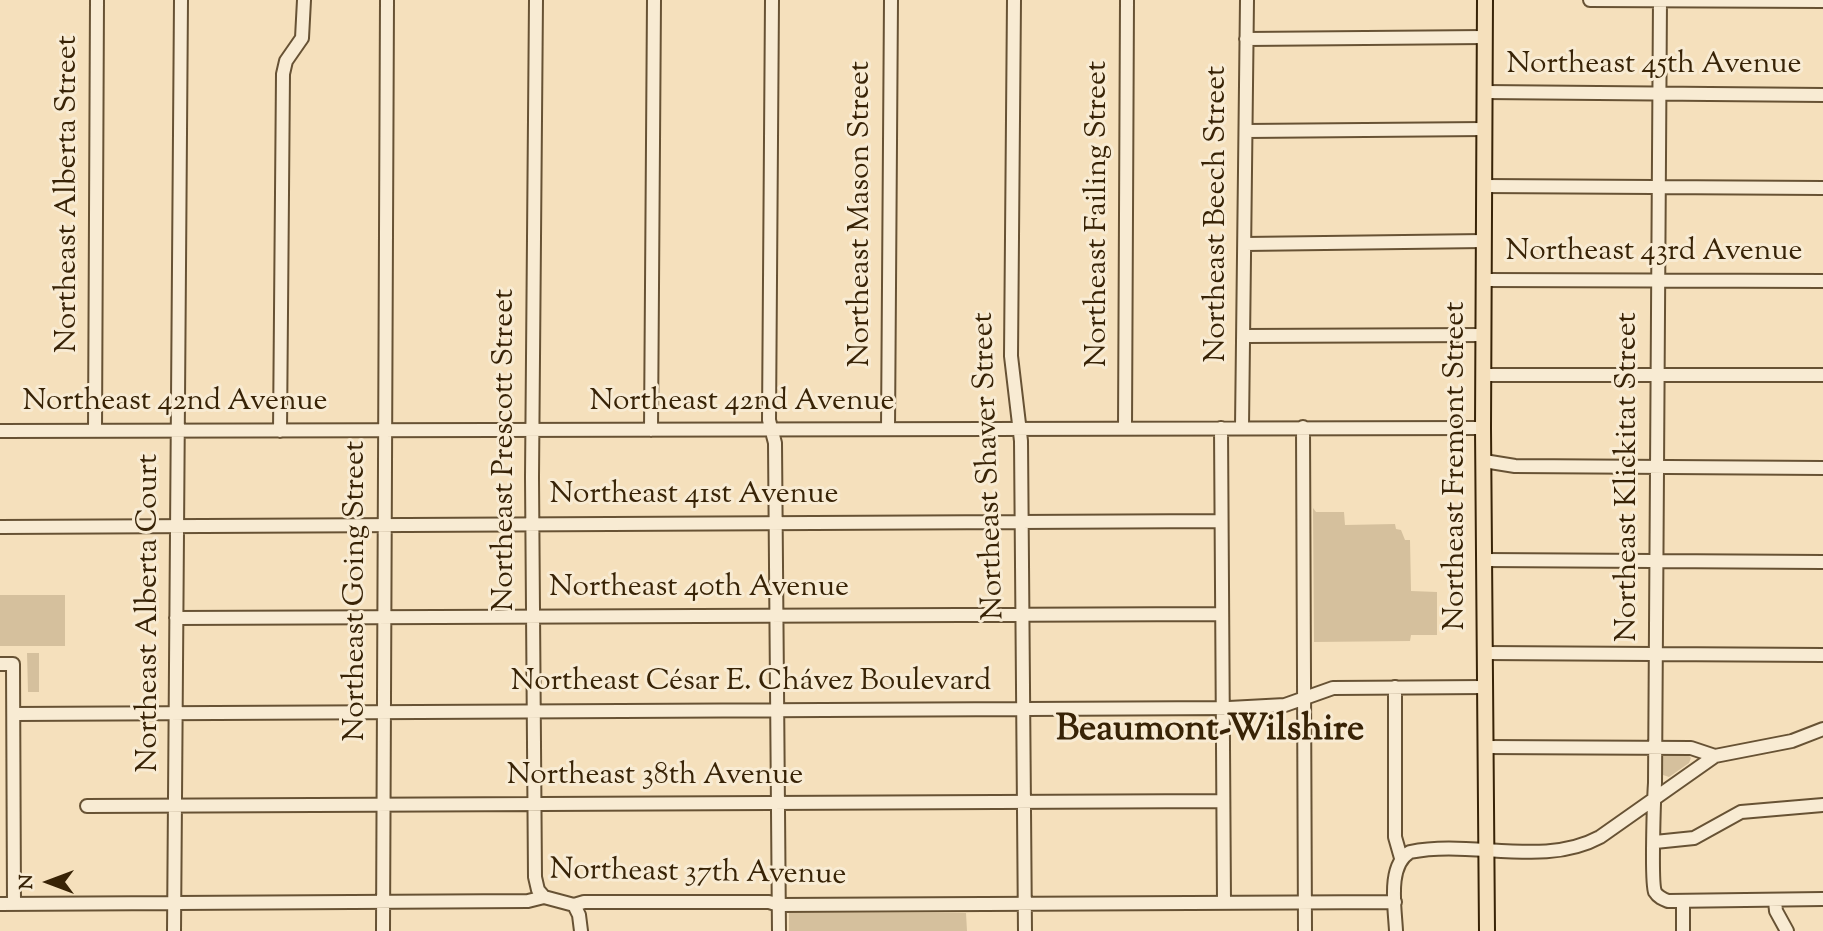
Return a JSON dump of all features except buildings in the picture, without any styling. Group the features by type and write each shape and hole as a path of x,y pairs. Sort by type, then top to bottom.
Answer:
{"main road":[{"name":"Northeast Fremont Street","path":"1485,0 1483,428 1487,931"}],"street":[{"name":"Northeast Alberta Street","path":"95,431 96,0"},
{"name":"Northeast Alberta Court","path":"174,931 181,0"},
{"path":"280,431 283,74 286,61 302,38 304,0"},
{"name":"Northeast Going Street","path":"383,931 387,0"},
{"name":"Northeast Prescott Street","path":"536,0 532,524 535,877 538,890 544,897"},
{"path":"651,430 654,0"},
{"path":"772,0 769,408 775,443 779,931"},
{"name":"Northeast Mason Street","path":"888,429 891,0"},
{"name":"Northeast Shaver Street","path":"1014,0 1011,356 1018,428 1022,522 1025,931"},
{"name":"Northeast Failing Street","path":"1125,428 1128,0"},
{"name":"Northeast Beech Street","path":"1242,428 1247,0"},
{"path":"1590,0 1823,1"},
{"name":"Northeast Klickitat Street","path":"1660,0 1656,654 1652,814 1656,842 1656,892 1664,900 1683,901"},
{"path":"1247,38 1485,37"},
{"name":"Northeast 45th Avenue","path":"1485,93 1823,95"},
{"path":"1246,131 1485,129"},
{"path":"1484,186 1823,188"},
{"path":"1245,244 1484,241"},
{"name":"Northeast 43rd Avenue","path":"1484,280 1823,281"},
{"path":"1245,336 1484,335"},
{"path":"1484,375 1823,374"},
{"path":"1303,427 1307,902 1305,931"},
{"path":"1221,428 1224,902"},
{"name":"Northeast 42nd Avenue","path":"0,431 1483,428"},
{"path":"1484,461 1515,466 1823,468"},
{"name":"Northeast 41st Avenue","path":"0,527 1221,521"},
{"path":"1484,559 1823,562"},
{"name":"Northeast 40th Avenue","path":"176,618 1222,614"},
{"path":"1485,653 1823,655"},
{"path":"7,664 13,714 14,904"},
{"path":"1395,687 1395,837 1401,858 1396,873 1396,931"},
{"name":"Northeast César E. Chávez Boulevard","path":"13,714 1222,708 1274,707 1333,688 1485,687"},
{"path":"1401,858 1416,851 1553,850 1582,846 1600,837 1654,796 1714,756 1792,741 1823,729"},
{"path":"1485,747 1698,748 1714,756"},
{"name":"Northeast 38th Avenue","path":"87,806 1223,801"},
{"path":"1656,842 1694,838 1741,812 1823,805"},
{"name":"Northeast 37th Avenue","path":"0,904 528,901 544,897 574,905 584,902 692,901 769,902 779,905 1395,902"},
{"path":"1684,931 1683,901 1823,899"},
{"path":"1775,901 1776,911 1787,931"},
{"path":"574,905 579,915 581,931"}],"shaded area":[{"path":"1313,508 1316,512 1344,512 1345,525 1395,524 1396,529 1401,530 1405,540 1410,540 1411,591 1437,592 1437,635 1411,635 1410,641 1314,642"},
{"path":"0,595 65,595 65,646 0,646"},
{"path":"27,653 39,653 39,692 28,692"},
{"path":"1687,753 1691,758 1689,763 1669,777 1660,774 1660,762 1664,755"},
{"path":"789,913 966,913 967,931 789,931"}],"district":[{"name":"Beaumont-Wilshire","path":"1210,733"}]}
